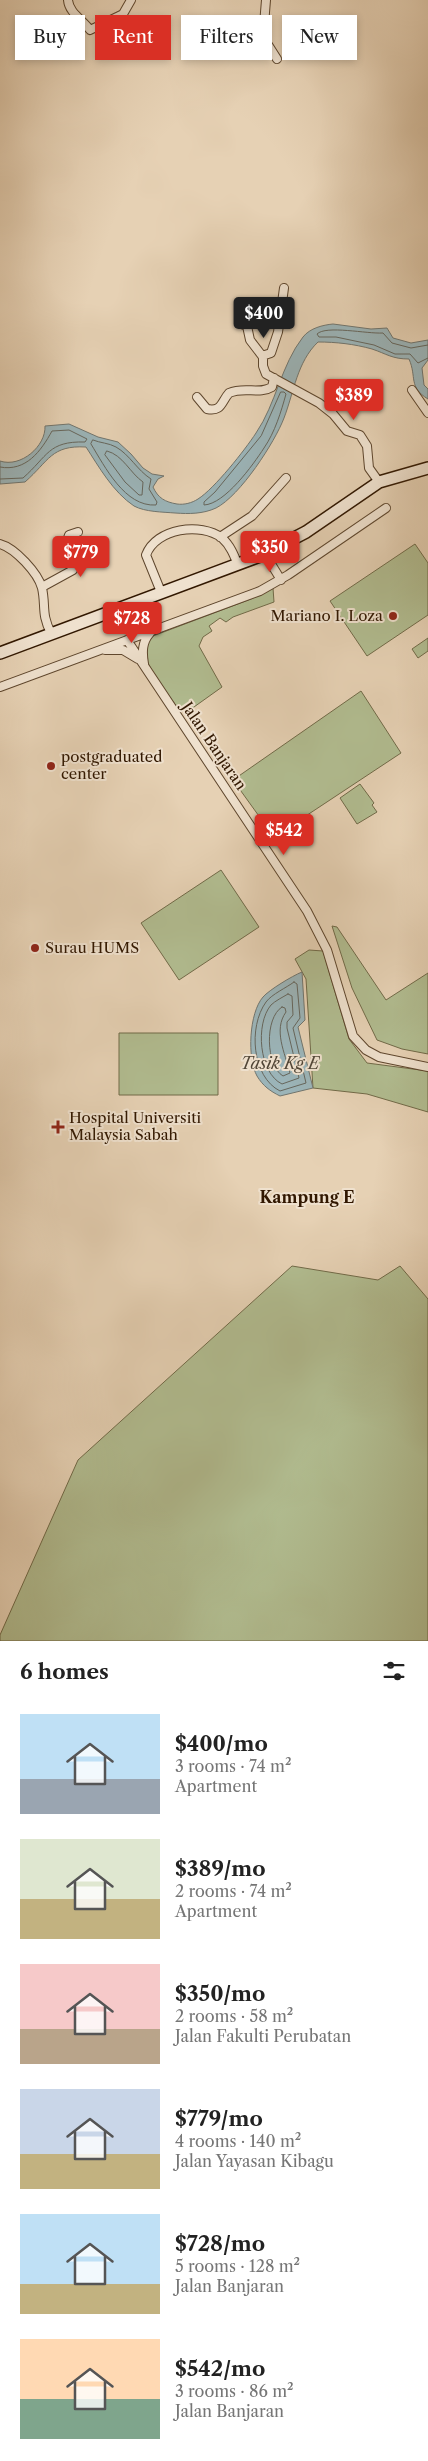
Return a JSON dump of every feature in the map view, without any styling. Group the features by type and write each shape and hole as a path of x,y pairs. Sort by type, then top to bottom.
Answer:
{"street":[{"path":"68,0 77,18 86,23 90,30 123,14 132,0"},
{"path":"266,0 263,37 277,60"},
{"path":"262,356 271,353 277,337 284,288"},
{"path":"239,323 247,326 250,340 262,356 264,371 276,380 295,388 327,408 347,431 360,435 367,446 369,468 379,482"},
{"path":"197,397 207,409 214,410 221,407 229,393 244,388 268,389 272,387 276,380"},
{"path":"412,390 428,413"},
{"path":"0,653 265,554 306,532 379,482 428,468"},
{"path":"220,537 252,516 286,478"},
{"path":"0,687 260,591 281,580 386,508"},
{"path":"161,592 146,555 163,536 189,529 210,532 228,544 238,565"},
{"path":"42,586 73,570 75,564 67,541 69,535 78,532"},
{"path":"0,544 15,551 42,586 44,617 51,634"},
{"path":"265,554 281,580"},
{"path":"144,666 143,648 145,639 151,631"},
{"name":"Jalan Banjaran","path":"127,640 307,911 327,950 353,1036 366,1050 379,1057 428,1068"},
{"path":"100,650 123,650 144,666"}],"green space":[{"path":"415,544 428,563 428,615 367,656 330,601"},
{"path":"273,588 274,602 233,617 226,622 220,618 209,626 212,631 203,637 199,646 222,687 187,712 180,711 151,669 144,652 146,643 153,636 251,599"},
{"path":"428,638 428,651 418,658 412,649"},
{"path":"361,691 401,753 274,837 233,780"},
{"path":"360,784 374,803 372,805 377,812 357,824 340,798"},
{"path":"221,870 259,927 179,980 141,923"},
{"path":"332,926 337,927 386,1000 428,973 428,1054 402,1049 377,1040 352,988"},
{"path":"309,950 323,951 349,1039 367,1063 428,1071 428,1112 367,1094 313,1088 306,979 295,959"},
{"path":"119,1033 218,1033 218,1095 119,1095"},
{"path":"292,1266 378,1280 400,1266 428,1299 428,1641 0,1641 0,1635 78,1460"}],"water":[{"path":"333,324 371,329 387,328 393,338 411,343 428,340 428,360 422,368 424,385 428,389 428,399 415,386 409,359 394,357 358,346 318,342 305,359 284,418 273,441 246,481 225,502 216,508 201,512 185,513 149,511 138,508 119,494 101,471 86,447 65,449 51,456 25,482 0,484 0,461 16,461 31,454 41,441 45,426 69,424 98,437 118,442 143,468 152,474 164,476 158,479 153,487 162,499 177,504 193,502 205,494 220,478 256,433 269,410 289,360 303,337 313,329"},
{"name":"Tasik Kg E","path":"302,972 305,1020 298,1027 313,1088 280,1096 264,1085 257,1076 252,1058 252,1024 258,1004 263,997 281,983"}],"place":[{"name":"Mariano I. Loza","path":"393,616"},
{"name":"postgraduated center","path":"51,766"},
{"name":"Surau HUMS","path":"35,948"},
{"name":"Hospital Universiti Malaysia Sabah","path":"58,1127"}],"district":[{"name":"Kampung E","path":"307,1197"}]}
